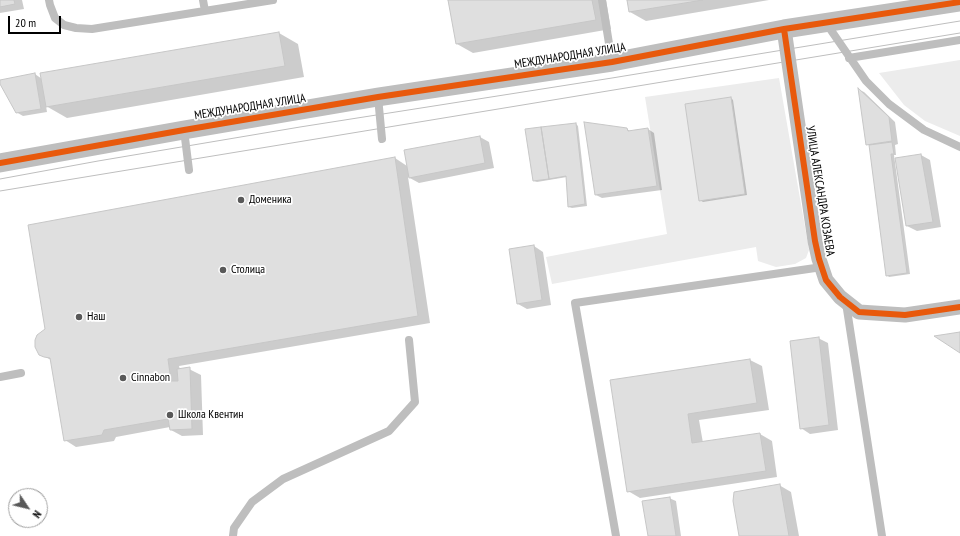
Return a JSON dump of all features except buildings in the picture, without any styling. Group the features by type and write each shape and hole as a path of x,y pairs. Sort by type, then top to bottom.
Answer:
{"street":[{"name":"МЕЖДУНАРОДНАЯ УЛИЦА","path":"0,163 378,97 612,62 784,29 826,23 900,6 960,2"},
{"name":"УЛИЦА АЛЕКСАНДРА КОЗАЕВА","path":"784,29 815,241 826,280 840,297 859,312 905,314 960,307"}],"lane":[{"path":"49,0 55,18 64,25 76,28 92,29 273,0"},
{"path":"203,0 205,11"},
{"path":"602,0 612,62"},
{"path":"826,23 866,81 889,104 924,130 960,147"},
{"path":"849,58 960,40"},
{"path":"378,97 382,139"},
{"path":"184,130 189,170"},
{"path":"616,536 575,303 822,268"},
{"path":"846,302 882,536"},
{"path":"233,536 234,528 252,502 283,478 389,431 415,402 410,340"},
{"path":"0,377 21,373"}],"shaded area":[{"path":"960,60 960,136 925,121 904,105 879,73"},
{"path":"779,78 809,250 806,258 795,264 776,267 758,261 756,247 552,284 546,257 667,234 645,97"}],"tram line":[{"path":"0,179 300,127 960,21"},
{"path":"0,191 960,33"}],"cycle path":[{"path":"0,163 378,97 612,62 784,29 960,2"},
{"path":"784,29 815,241 826,280 840,297 859,312 905,315 960,307"}],"place":[{"name":"Доменика","path":"241,200"},
{"name":"Столица","path":"223,270"},
{"name":"Наш","path":"79,317"},
{"name":"Cinnabon","path":"123,378"},
{"name":"Школа Квентин","path":"170,415"}]}
